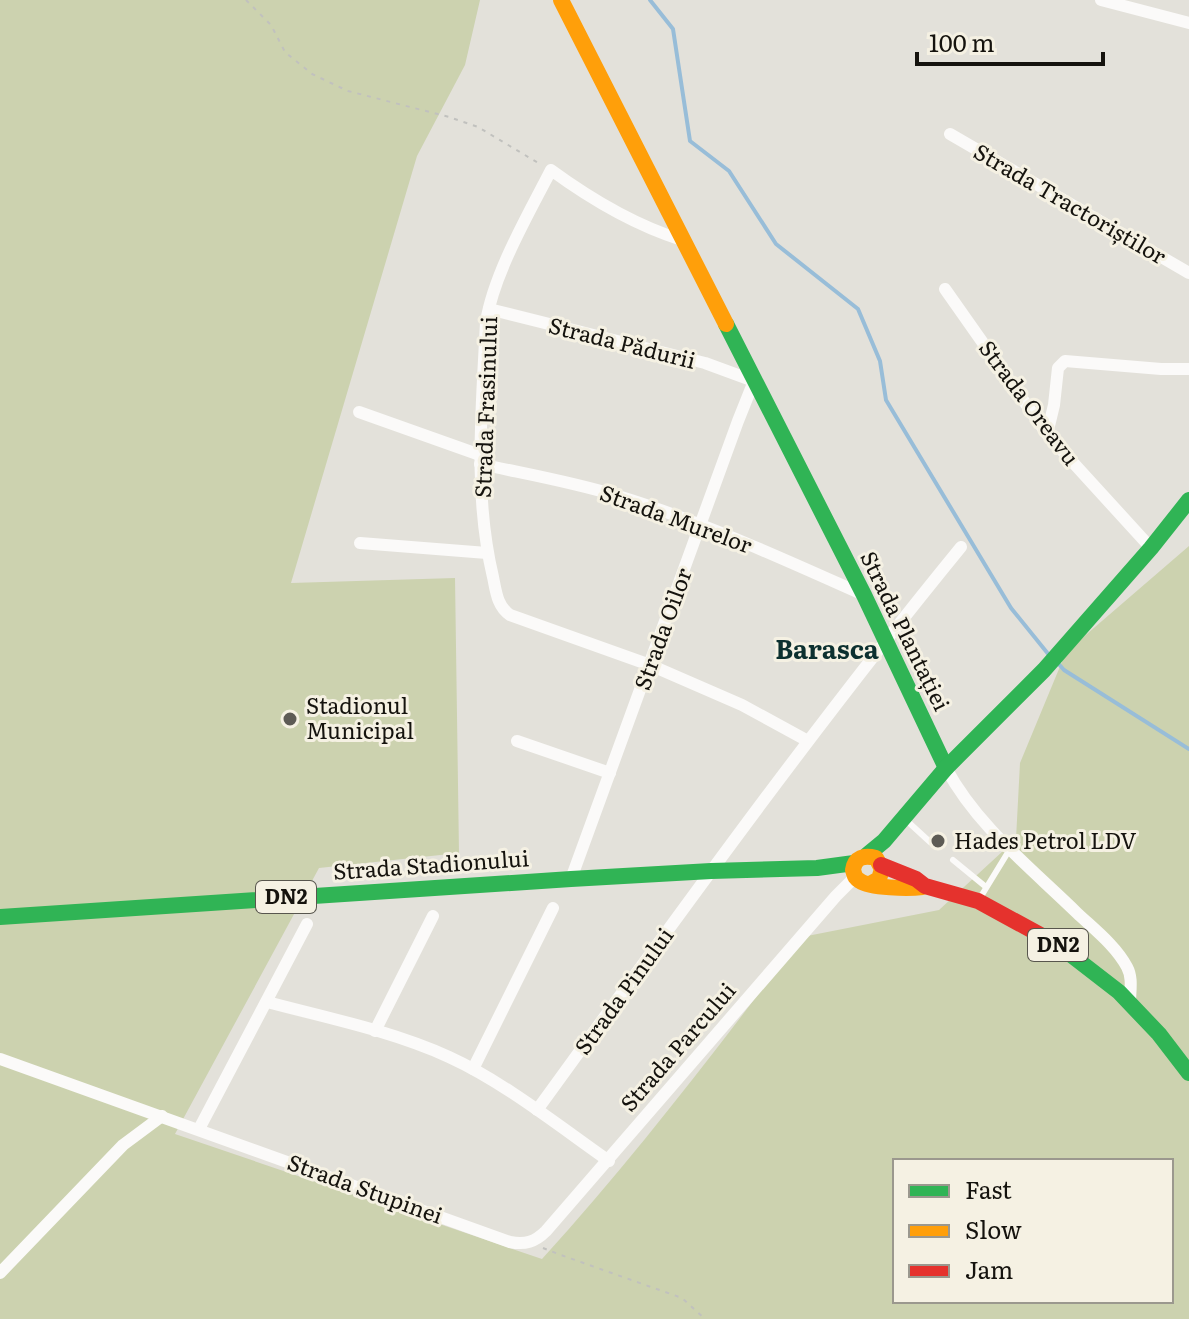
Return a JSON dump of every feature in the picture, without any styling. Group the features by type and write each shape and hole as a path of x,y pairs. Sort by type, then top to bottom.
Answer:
{"main road":[{"name":"Strada Plantației","path":"561,0 886,638 946,768"},
{"name":"Strada Parcului","path":"866,868 884,841 946,768 1066,646 1189,500"},
{"name":"Strada Stadionului","path":"0,917 711,871 866,868"},
{"name":"DN2","path":"866,868 916,879 925,886 982,894 1099,975 1159,1034 1189,1073"}],"street":[{"path":"1101,0 1189,23"},
{"name":"Strada Tractoriștilor","path":"950,134 1189,273"},
{"path":"551,170 584,194 642,226 682,240"},
{"name":"Strada Frasinului","path":"551,170 519,232 486,322 480,460 487,553 502,609 650,665 742,705 808,741"},
{"name":"Strada Oreavu","path":"945,289 1047,434 1151,548"},
{"name":"Strada Pădurii","path":"489,309 705,363 754,381"},
{"path":"1047,434 1058,368 1065,361 1189,369"},
{"name":"Strada Oilor","path":"571,879 754,381"},
{"name":"Strada Murelor","path":"359,412 480,460 593,489 701,524 864,595"},
{"path":"360,543 487,553"},
{"name":"Strada Pinului","path":"537,1110 808,741 886,638 961,547"},
{"path":"517,741 610,773"},
{"name":"Strada Plantației","path":"946,768 959,792 978,816 1123,960 1130,973 1130,1003"},
{"name":"Strada Parcului","path":"531,1242 546,1231 609,1161 836,896 866,868"},
{"path":"473,1069 553,908"},
{"path":"375,1031 433,916"},
{"path":"199,1129 307,924"},
{"path":"267,1002 375,1031 427,1048 473,1069 609,1161"},
{"name":"Strada Stupinei","path":"0,1059 510,1242 531,1242"},
{"path":"0,1273 123,1145 162,1116"}],"lane":[{"path":"903,818 930,842"},
{"path":"953,860 982,894 1010,849"}],"path":[{"path":"246,0 271,25 285,52 312,74 348,91 478,127 551,170"},
{"path":"531,1242 682,1298 705,1319"}],"green space":[{"path":"0,0 480,0 465,65 417,156 291,583 455,578 459,853 319,868 175,1134 542,1259 643,1141 802,937 939,910 1016,839 1020,763 1066,652 1189,546 1189,1319 0,1319"}],"waterway":[{"path":"650,0 673,29 690,141 729,171 776,244 858,309 880,361 886,400 1011,608 1049,655"},
{"path":"1056,661 1064,670 1189,749"}],"traffic: fast":[{"path":"726,324 864,595 946,768"},
{"path":"867,855 884,841 946,768 1044,670 1189,500"},
{"path":"0,917 571,879 817,868 854,863"},
{"path":"1057,944 1119,992 1159,1034 1189,1073"}],"traffic: slow":[{"path":"561,0 726,324"},
{"path":"870,884 879,879 882,869 876,858 864,857 856,862 853,870 860,881 865,883 881,887 922,887"}],"traffic: jam":[{"path":"881,865 916,879 925,886 978,901 1057,944"}],"place":[{"name":"Stadionul Municipal","path":"290,719"},
{"name":"Hades Petrol LDV","path":"938,841"}],"district":[{"name":"Barasca","path":"827,650"}]}
